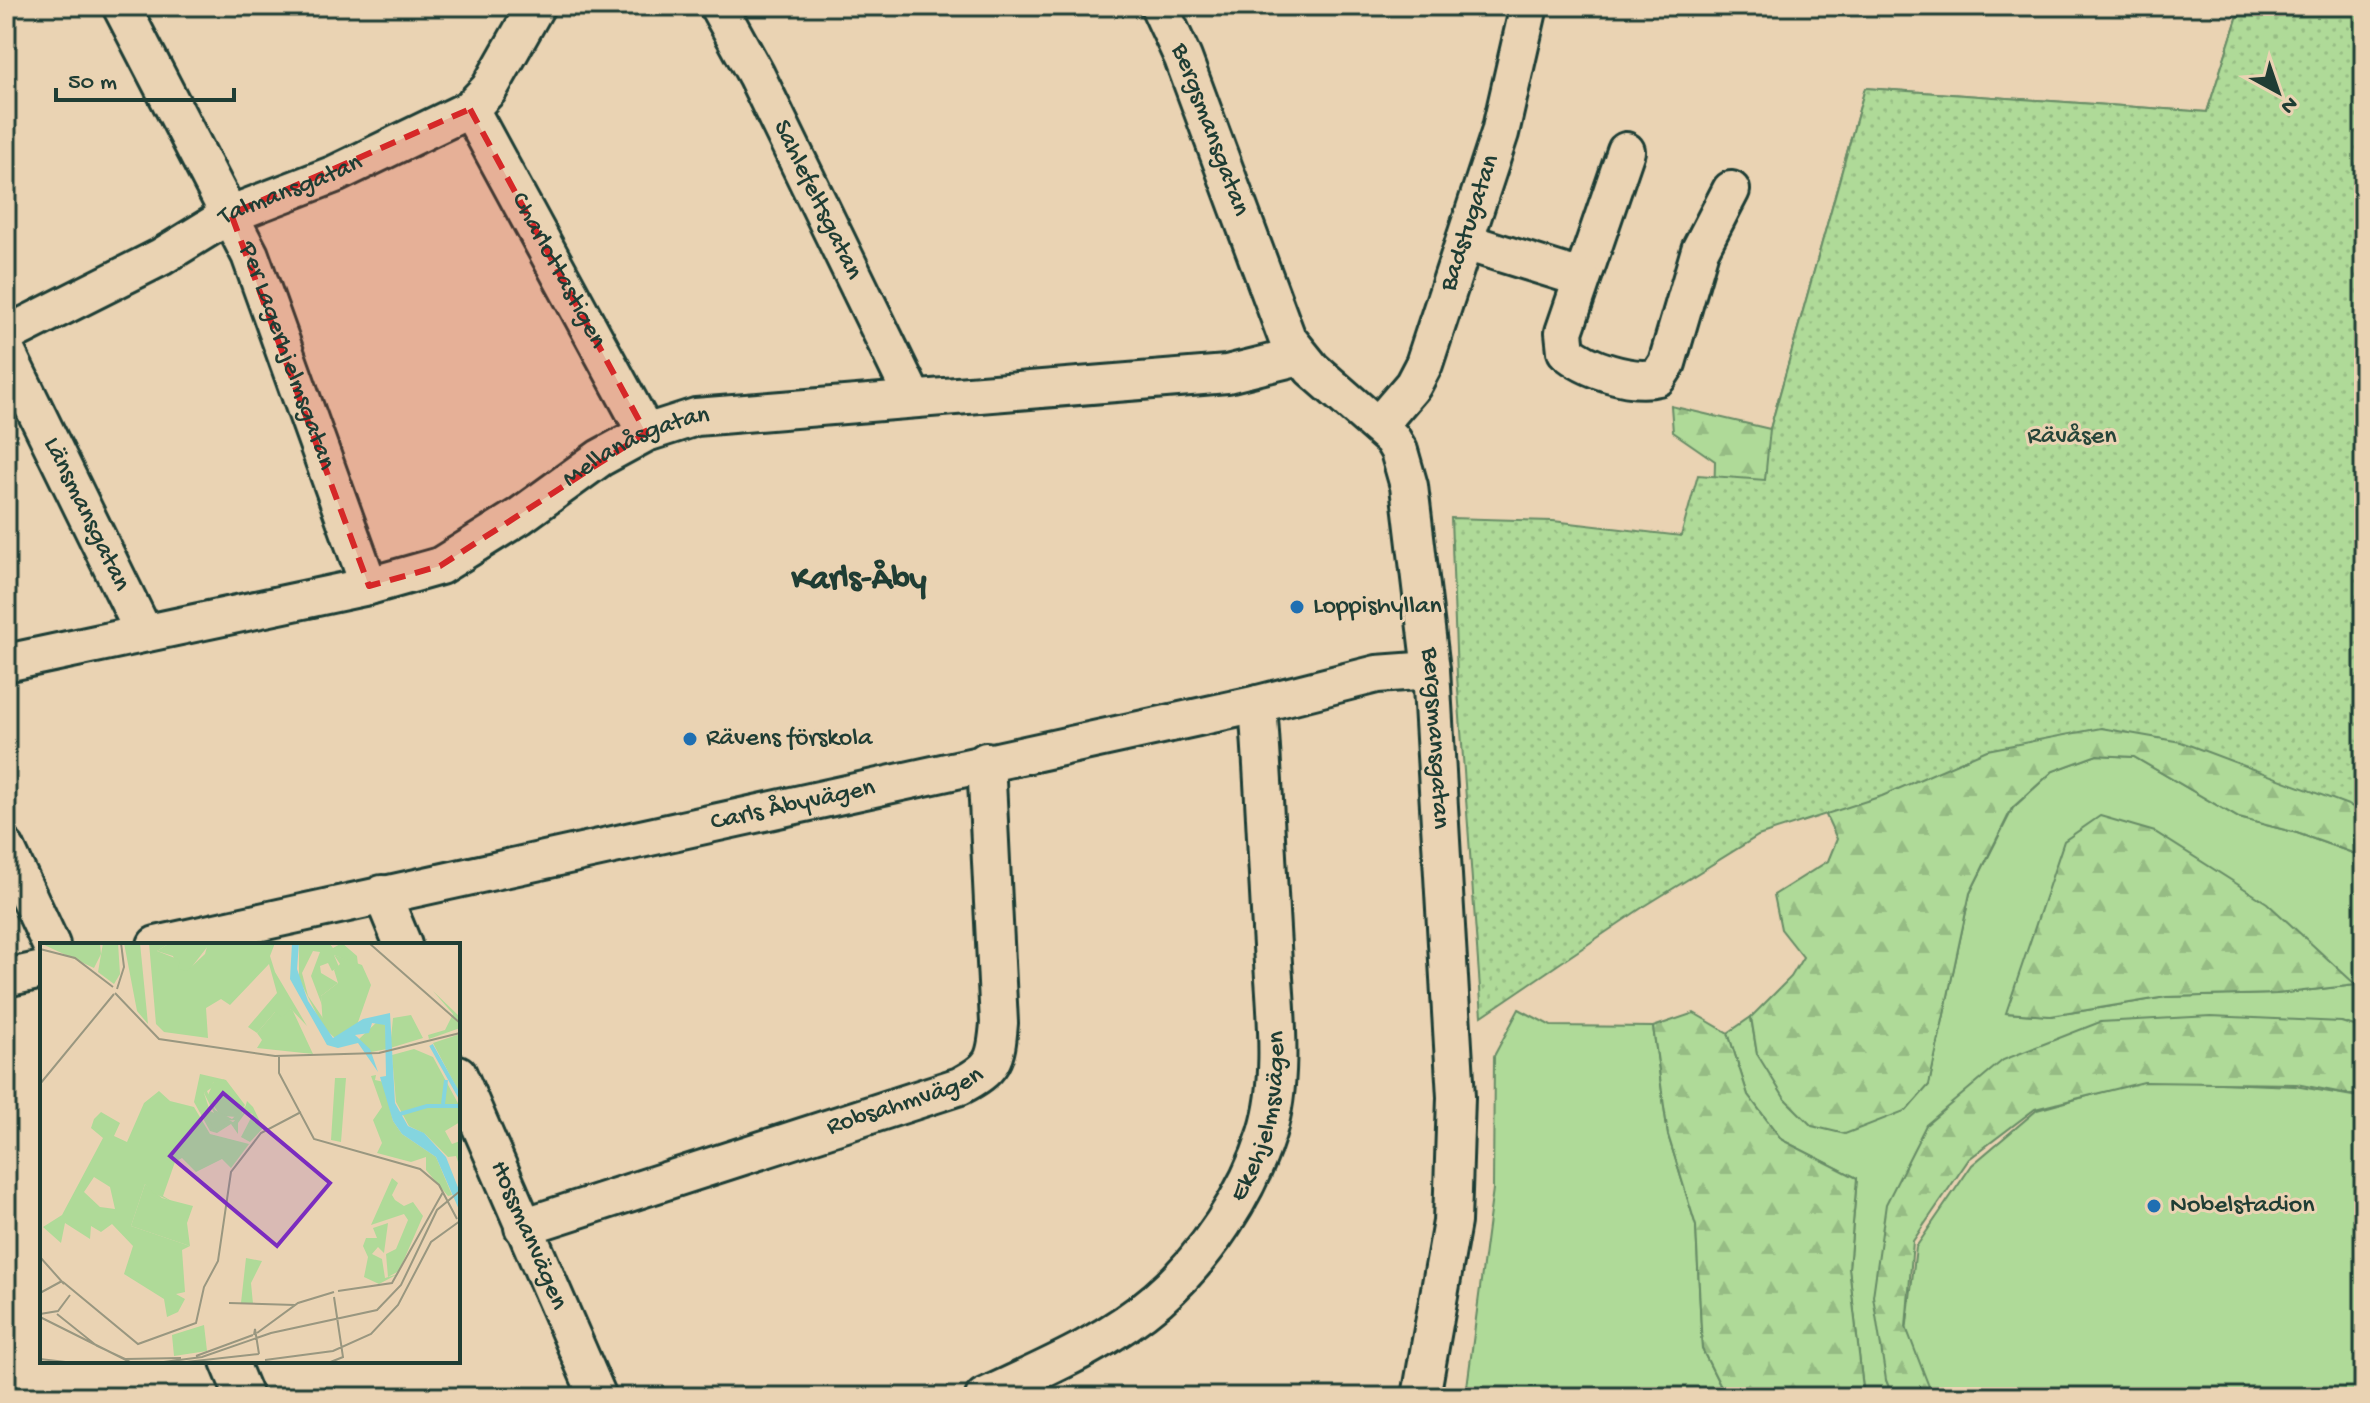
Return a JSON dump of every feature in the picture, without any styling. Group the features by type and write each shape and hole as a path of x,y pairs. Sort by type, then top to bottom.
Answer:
{"street":[{"name":"Per Lagerhjelmsgatan","path":"121,6 250,255 369,586"},
{"name":"Talmansgatan","path":"6,335 161,257 231,214 335,174 470,109 489,89 536,6"},
{"name":"Sahlefeltsgatan","path":"718,6 756,75 913,398"},
{"name":"Bergsmansgatan","path":"1159,6 1183,58 1278,319 1300,356 1392,439 1405,466 1431,670 1447,898 1456,1161 1444,1275 1421,1397"},
{"name":"Badstugatan","path":"1378,426 1413,385 1424,364 1500,133 1529,6"},
{"name":"Charlottastigen","path":"470,109 646,433"},
{"path":"1626,151 1564,332 1566,351 1577,361 1643,381 1658,377 1667,363 1700,250 1731,190"},
{"path":"1465,242 1581,278"},
{"name":"Länsmansgatan","path":"6,351 144,633"},
{"name":"Mellanåsgatan","path":"6,663 369,586 440,566 508,524 600,458 646,433 696,417 735,411 1227,374 1300,356"},
{"name":"Carls Åbyvägen","path":"165,943 986,761 1258,704 1377,674 1431,670"},
{"name":"Ekehjelmsvägen","path":"984,1397 1072,1356 1158,1299 1198,1258 1257,1159 1268,1131 1276,1068 1258,704"},
{"name":"Robsahmvägen","path":"523,1227 960,1086 983,1074 997,1055 999,1023 986,761"},
{"path":"6,848 50,943"},
{"path":"382,894 402,943"},
{"path":"6,978 40,970"},
{"name":"Hossmanvägen","path":"460,1079 598,1397"},
{"path":"230,1363 244,1397"}],"highlighted area":[{"path":"470,109 646,433 440,566 369,586 231,214"}],"green space":[{"name":"Rävåsen","path":"2241,6 2364,6 2364,857 2297,833 2239,818 2134,757 2097,755 2053,771 2012,808 1970,893 1929,1085 1907,1110 1845,1134 1812,1126 1785,1099 1757,1054 1751,1017 1791,977 1803,957 1781,929 1774,895 1828,861 1837,839 1798,755 1714,504 1715,461 1673,432 1671,406 1770,429 1865,88 2207,112"},
{"name":"Rävåsen","path":"2241,6 2364,6 2364,811 2181,742 2101,728 1987,750 1882,796 1758,836 1640,909 1482,1016 1457,676 1451,518 1553,521 1681,536 1698,475 1765,480 1770,429 1865,88 2207,112"},
{"path":"2097,755 2134,757 2239,818 2297,833 2364,857 2364,1029 2341,1022 1926,1125 1886,1380 1893,1397 1864,1397 1849,1268 1857,1178 1782,1140 1748,1095 1728,1033 1751,1017 1757,1054 1907,1110 1929,1084 1970,893 2013,808 2053,771","holes":["2035,933 2356,985 2276,994 2166,997 2051,1016 2007,1013"]},
{"path":"2100,816 2155,832 2267,903 2356,985 2276,994 2166,997 2051,1016 2006,1013 2064,841"},
{"path":"1519,1009 1551,1026 1653,1027 1668,1135 1696,1226 1702,1349 1726,1397 1490,1397 1467,1387 1493,1189 1494,1056"},
{"path":"1694,1013 1728,1033 1748,1095 1782,1140 1857,1178 1849,1268 1864,1397 1726,1397 1702,1349 1696,1226 1668,1135 1653,1027"},
{"path":"2211,1016 2341,1022 2364,1029 2364,1097 2296,1084 2144,1082 2035,1109 1969,1159 1913,1241 1906,1327 1933,1397 1893,1397 1886,1380 1873,1296 1886,1204 1926,1125 2003,1060 2100,1022"},
{"name":"Nobelstadion","path":"2145,1080 2295,1086 2364,1098 2364,1397 1932,1397 1906,1332 1916,1247 1972,1165 2037,1110"}],"place":[{"name":"Loppishyllan","path":"1297,607"},
{"name":"Rävens förskola","path":"690,739"},
{"name":"Nobelstadion","path":"2154,1206"}],"district":[{"name":"Karls-Åby","path":"859,581"}]}
